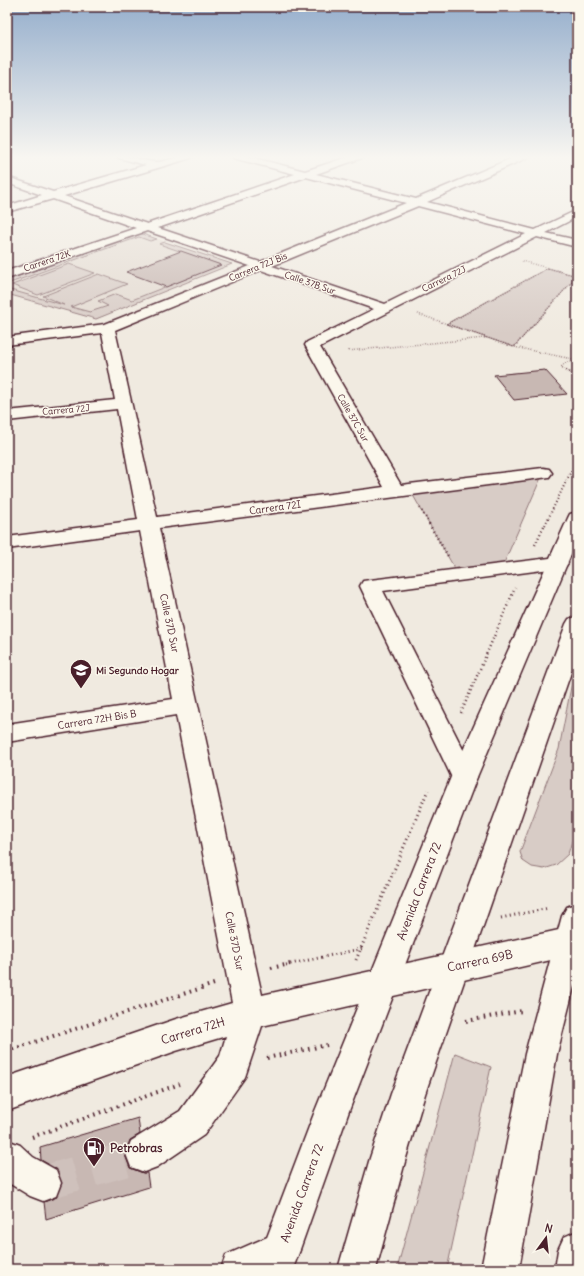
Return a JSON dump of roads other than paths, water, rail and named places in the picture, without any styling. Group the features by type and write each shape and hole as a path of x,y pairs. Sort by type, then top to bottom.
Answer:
{"main road":[{"name":"Calle 37B Sur","path":"110,216 260,266 389,306"},
{"name":"Carrera 72K","path":"7,275 184,216"},
{"name":"Carrera 72J Bis","path":"7,340 108,328 385,216"},
{"path":"466,216 577,244"},
{"name":"Carrera 72J","path":"314,349 389,306 572,216"},
{"name":"Calle 37D Sur","path":"108,328 250,1013"},
{"name":"Calle 37C Sur","path":"314,349 402,491"},
{"name":"Carrera 72J","path":"7,416 124,404"},
{"name":"Carrera 72I","path":"7,543 543,473"},
{"name":"Avenida Carrera 72","path":"278,1259 332,1111 464,778 577,518"},
{"path":"464,778 370,586 558,564"},
{"path":"357,1269 388,1158 408,1094 577,624"},
{"name":"Carrera 72H Bis B","path":"7,733 187,705"},
{"path":"500,1269 541,1054 575,932"},
{"name":"Carrera 69B","path":"383,982 454,967 575,932"},
{"name":"Carrera 72H","path":"7,1094 176,1035 250,1013 383,982"},
{"path":"144,1154 192,1123 233,1065 250,1013"},
{"path":"17,1148 20,1170 43,1183"},
{"path":"574,1269 577,1250"},
{"path":"240,1269 278,1259"}],"tunnel":[{"path":"43,1183 144,1154"}],"place":[{"name":"Mi Segundo Hogar","path":"81,690"},
{"name":"Petrobras","path":"94,1168"}]}
